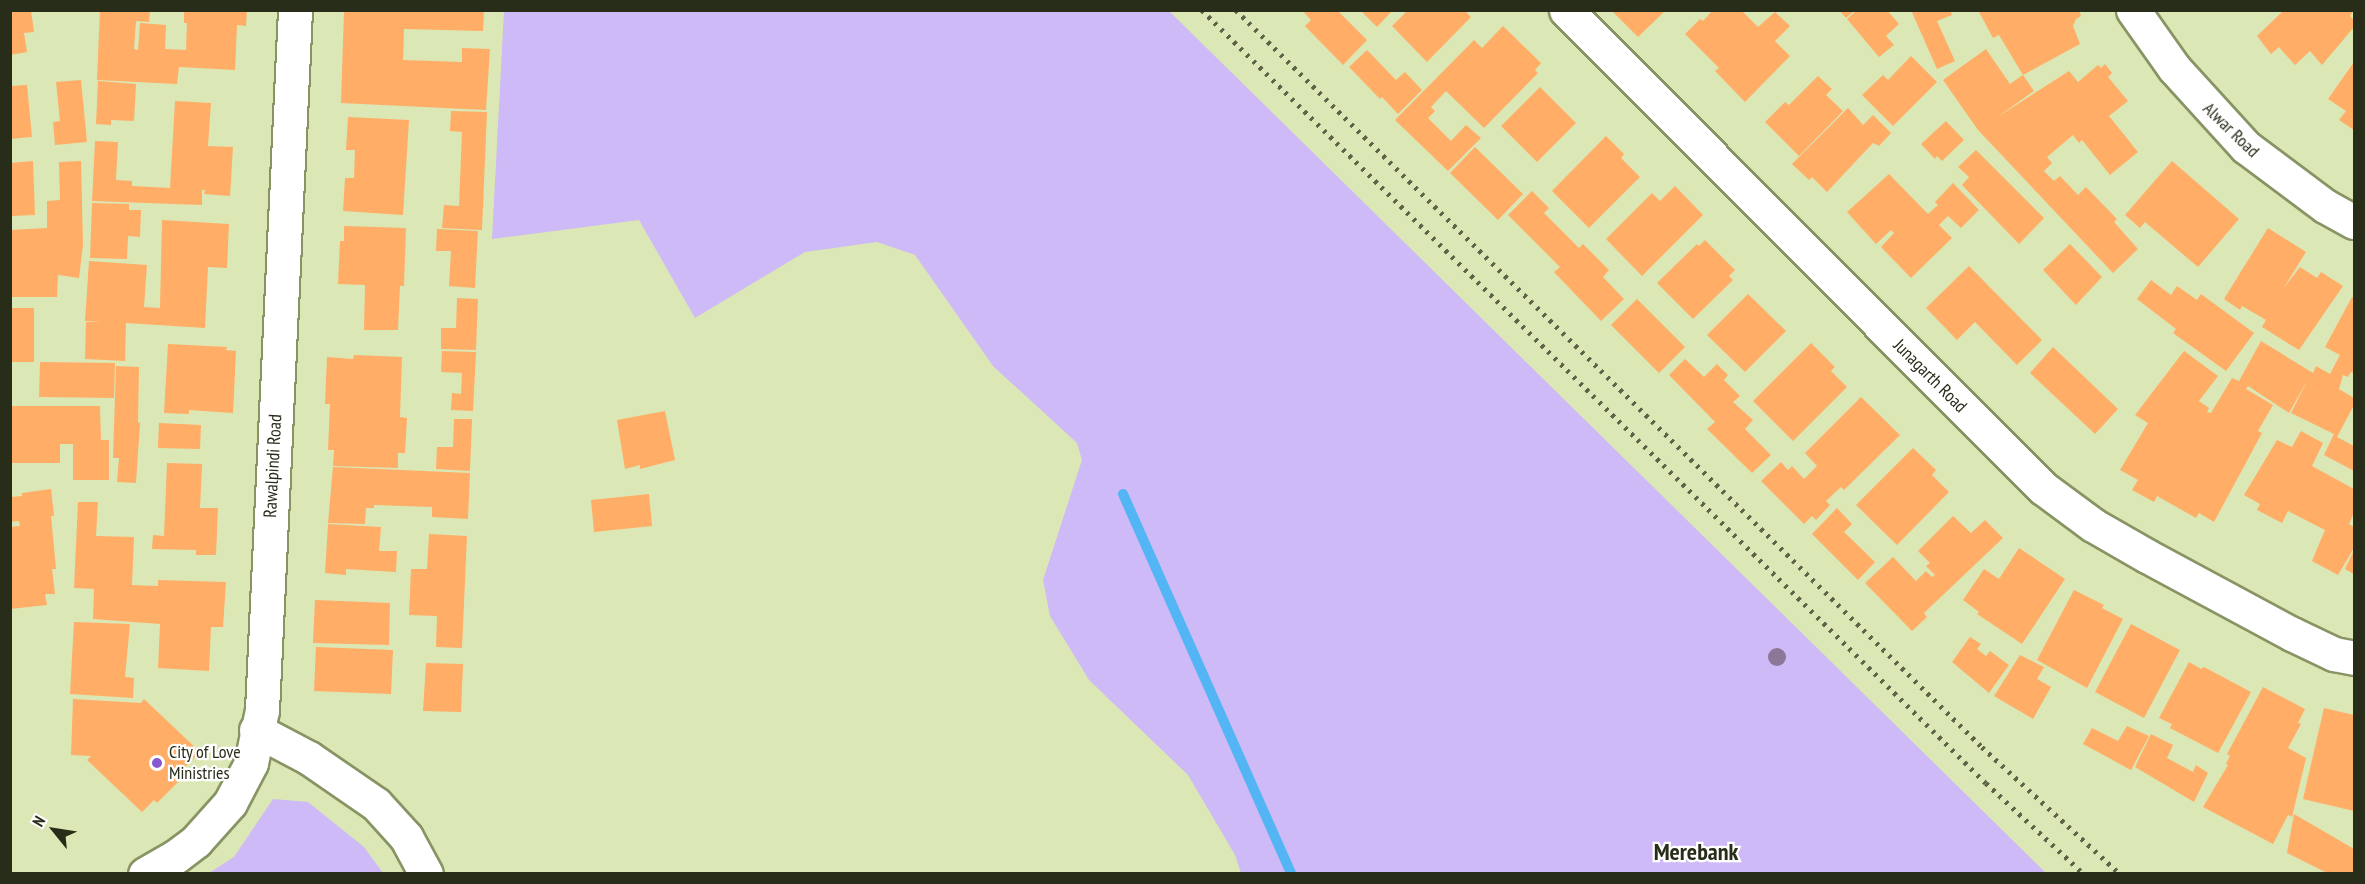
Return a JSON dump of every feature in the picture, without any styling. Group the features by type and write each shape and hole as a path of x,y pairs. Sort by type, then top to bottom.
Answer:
{"street":[{"name":"Rawalpindi Road","path":"145,873 175,857 196,841 230,803 251,763 256,730 262,710 295,10"},
{"name":"Junagarth Road","path":"1566,10 2043,488 2093,525 2147,556 2292,634 2334,654 2355,658"},
{"name":"Alwar Road","path":"2133,10 2174,68 2206,107 2246,147 2325,206 2355,222"},
{"path":"256,730 309,758 376,804 406,837 426,873"}],"shaded area":[{"path":"504,11 1169,11 2046,873 1241,873 1235,855 1188,775 1089,680 1050,616 1043,580 1082,460 1077,443 993,366 915,255 877,242 805,252 695,318 639,220 492,239"},
{"path":"273,799 308,802 364,847 383,873 209,873 234,857"}],"building":[{"path":"31,10 34,32 24,33 27,52 10,55 10,12"},
{"path":"100,10 150,10 149,22 136,21 134,49 138,50 140,23 166,25 165,49 186,50 187,23 184,23 184,10 247,10 246,26 237,25 235,70 179,67 177,84 97,80"},
{"path":"344,10 484,10 483,31 404,29 403,60 462,62 462,48 490,49 486,110 341,103"},
{"path":"1302,10 1337,10 1367,40 1343,65 1305,26 1311,20"},
{"path":"1360,10 1393,10 1377,27"},
{"path":"1408,10 1464,10 1471,17 1427,62 1392,26"},
{"path":"1611,10 1666,10 1638,37"},
{"path":"1713,10 1741,10 1758,27 1775,12 1790,26 1775,41 1790,56 1745,102 1715,71 1719,68 1685,34 1700,19 1703,21"},
{"path":"1839,10 1855,10 1846,18"},
{"path":"1857,10 1887,10 1899,24 1886,36 1894,45 1879,57 1847,19"},
{"path":"1911,10 1950,10 1952,15 1937,21 1955,61 1937,69"},
{"path":"1978,10 2079,10 2081,16 2076,19 2073,26 2080,44 2023,75 1999,35 1993,38"},
{"path":"2284,10 2354,10 2350,16 2354,20 2354,27 2322,65 2310,51 2295,65 2279,47 2271,54 2257,36"},
{"path":"1503,26 1541,63 1535,70 1538,73 1484,128 1446,91 1431,107 1435,111 1428,118 1451,141 1466,125 1481,138 1448,171 1395,120 1474,40 1482,48"},
{"path":"1986,49 2010,84 2023,75 2034,91 1996,118 2069,71 2078,82 2098,65 2101,68 2105,64 2112,73 2108,77 2128,101 2109,116 2138,152 2110,175 2082,140 2079,143 2073,135 2047,157 2052,163 2044,171 2054,181 2060,176 2078,195 2086,187 2117,219 2114,222 2138,249 2113,273 1978,130 1943,80"},
{"path":"1367,50 1396,80 1405,72 1422,90 1398,114 1349,67"},
{"path":"1911,56 1937,82 1893,126 1862,95 1883,75 1888,80"},
{"path":"2354,62 2354,130 2339,120 2346,111 2328,99"},
{"path":"1818,76 1832,89 1826,95 1843,111 1799,156 1765,122 1785,102 1789,105"},
{"path":"81,80 87,142 55,145 53,122 60,121 56,82"},
{"path":"98,81 136,84 134,121 111,120 111,125 96,124"},
{"path":"27,85 32,137 10,139 10,86"},
{"path":"1540,87 1576,123 1537,162 1501,126"},
{"path":"175,101 211,103 208,146 233,147 230,196 204,194 205,190 202,190 202,205 92,201 95,141 118,142 116,180 132,181 132,186 170,188"},
{"path":"1848,108 1863,125 1873,115 1891,133 1879,146 1873,143 1827,192 1812,177 1809,180 1792,164"},
{"path":"451,111 487,112 482,230 442,228 444,205 459,206 462,132 450,131"},
{"path":"348,117 409,120 403,215 343,211 345,178 354,178 355,150 346,150"},
{"path":"1946,121 1964,140 1942,161 1937,156 1935,159 1921,144"},
{"path":"1606,136 1624,154 1621,158 1640,177 1589,228 1552,191"},
{"path":"1475,147 1523,194 1498,220 1450,173"},
{"path":"1976,150 2044,218 2019,244 1962,185 1969,177 1958,167"},
{"path":"33,161 35,215 10,216 10,163"},
{"path":"81,161 83,245 79,278 58,275 57,297 10,297 10,230 47,228 47,201 60,200 59,162"},
{"path":"2172,161 2239,219 2198,267 2145,222 2140,228 2125,215"},
{"path":"1889,174 1928,214 1938,205 1935,202 1953,183 1979,210 1961,228 1948,216 1939,225 1952,238 1911,278 1881,247 1894,233 1891,230 1876,244 1847,212"},
{"path":"1675,186 1703,215 1642,276 1606,239 1652,193 1660,201"},
{"path":"1532,191 1549,208 1544,213 1579,248 1583,244 1609,270 1603,277 1624,299 1601,321 1554,272 1560,267 1508,215"},
{"path":"92,203 129,204 129,210 141,210 140,237 128,236 127,259 90,258"},
{"path":"162,220 229,224 227,268 208,267 205,328 126,323 125,361 85,359 86,322 101,322 85,321 89,261 147,265 144,307 160,308"},
{"path":"344,226 406,228 404,286 400,286 398,330 364,330 365,285 338,284 340,241 344,241"},
{"path":"2268,228 2306,252 2283,289 2300,267 2317,278 2321,272 2343,286 2299,350 2262,327 2266,320 2242,306 2240,310 2224,299"},
{"path":"437,229 478,231 475,288 449,286 451,251 436,251"},
{"path":"1705,240 1735,270 1729,276 1733,280 1693,319 1657,283 1697,244 1699,246"},
{"path":"2070,244 2102,277 2076,305 2043,270"},
{"path":"1969,266 2042,340 2017,365 1975,322 1957,340 1926,308"},
{"path":"2151,280 2171,295 2177,286 2197,300 2201,294 2254,333 2226,371 2173,333 2176,329 2137,299"},
{"path":"1748,294 1786,331 1745,372 1707,335"},
{"path":"2352,297 2354,298 2354,373 2351,372 2348,377 2343,375 2339,389 2354,398 2354,405 2337,437 2354,446 2354,471 2324,455 2334,434 2291,413 2308,379 2289,413 2248,386 2246,389 2273,405 2258,431 2262,433 2214,522 2199,513 2196,518 2157,496 2154,502 2132,490 2138,480 2120,470 2148,423 2135,415 2184,351 2218,376 2199,401 2209,408 2207,412 2211,413 2232,378 2239,381 2261,341 2313,373 2316,366 2330,374 2340,355 2325,347"},
{"path":"457,298 478,299 476,350 441,349 441,328 456,328"},
{"path":"1637,299 1685,347 1659,373 1611,325"},
{"path":"10,308 34,308 34,362 10,362"},
{"path":"1811,343 1835,367 1831,371 1847,387 1793,441 1753,401"},
{"path":"168,344 227,347 226,350 236,351 233,413 189,410 189,414 164,413"},
{"path":"2053,347 2118,409 2095,434 2030,373"},
{"path":"442,351 476,352 473,411 451,410 452,393 461,394 462,373 441,372"},
{"path":"354,355 402,357 400,417 407,418 405,453 398,453 398,468 333,466 334,450 328,450 330,404 325,404 327,357 353,359"},
{"path":"1685,359 1704,377 1717,364 1728,375 1724,380 1740,396 1733,402 1753,420 1745,429 1771,455 1752,473 1707,429 1715,422 1669,375"},
{"path":"40,362 115,363 114,398 39,397"},
{"path":"116,366 139,367 138,422 140,423 136,483 117,482 119,458 113,458"},
{"path":"1861,397 1900,435 1844,490 1841,487 1826,501 1830,505 1816,520 1812,516 1804,524 1761,481 1781,462 1788,470 1792,466 1804,479 1817,466 1805,453"},
{"path":"10,406 100,406 101,440 109,440 109,480 73,480 73,444 60,444 60,463 10,463"},
{"path":"665,411 675,460 640,469 640,465 625,469 617,420"},
{"path":"454,419 472,419 470,471 436,469 437,447 453,447"},
{"path":"159,423 201,425 200,449 158,448"},
{"path":"2301,431 2323,443 2312,466 2354,489 2354,513 2349,524 2354,527 2354,548 2338,575 2312,561 2325,530 2288,511 2282,523 2257,510 2260,504 2244,495 2277,440 2292,447"},
{"path":"1913,448 1936,470 1932,475 1949,492 1897,545 1856,505"},
{"path":"167,463 202,464 200,508 218,508 216,555 196,555 196,550 152,549 153,535 164,536"},
{"path":"333,467 470,473 468,519 432,517 432,507 374,505 374,508 366,508 365,524 328,523"},
{"path":"51,489 56,569 52,569 55,594 45,594 47,605 10,609 10,527 20,526 19,521 10,522 10,497"},
{"path":"649,494 652,526 594,532 591,500"},
{"path":"78,502 98,502 96,536 134,537 132,585 158,586 158,580 226,582 223,627 211,627 209,671 158,668 160,624 93,619 94,589 74,588"},
{"path":"1837,508 1852,524 1844,532 1875,562 1858,580 1812,534"},
{"path":"1953,516 1971,533 1985,520 2003,538 1924,613 1927,617 1912,631 1865,583 1893,557 1916,581 1926,571 1932,577 1935,575 1926,566 1930,563 1918,551"},
{"path":"328,524 381,527 379,551 397,551 396,572 346,569 346,575 325,573"},
{"path":"429,534 467,536 462,648 436,647 437,616 409,615 411,569 427,569"},
{"path":"2019,548 2065,579 2022,644 1977,614 1979,612 1963,600 1984,569 1999,579"},
{"path":"2354,550 2354,574 2345,569"},
{"path":"2074,590 2104,605 2102,608 2123,619 2087,688 2037,660"},
{"path":"315,600 390,603 389,645 313,643"},
{"path":"74,622 130,624 125,677 134,678 133,698 70,694"},
{"path":"2131,624 2180,650 2144,718 2095,692"},
{"path":"1970,637 1981,644 1977,649 1986,656 1990,651 2009,665 1989,693 1952,662"},
{"path":"316,647 393,650 391,694 314,691"},
{"path":"2020,655 2044,667 2037,679 2051,687 2033,719 1994,696"},
{"path":"2189,662 2201,669 2204,667 2251,692 2218,753 2170,728 2172,724 2159,718"},
{"path":"426,663 463,664 461,712 423,711"},
{"path":"2263,687 2305,709 2298,723 2301,724 2288,748 2306,758 2292,817 2288,815 2273,844 2203,807 2228,765 2226,764 2230,756 2227,754"},
{"path":"73,699 141,703 144,699 200,752 174,778 178,782 157,803 154,800 142,812 87,760 91,756 71,755"},
{"path":"2324,708 2354,715 2354,811 2303,799"},
{"path":"2127,726 2149,736 2131,770 2083,744 2092,728 2118,741"},
{"path":"2151,734 2173,745 2167,758 2193,772 2196,765 2208,773 2194,802 2135,767"},
{"path":"2294,814 2354,849 2354,873 2327,873 2287,853"}],"waterway":[{"path":"1123,494 1291,874"}],"railway":[{"path":"1202,10 1986,783 2084,874"},
{"path":"1236,10 1982,747 2120,874"}],"place":[{"name":"City of Love Ministries","path":"157,763"}],"district":[{"name":"Merebank","path":"1696,852"}]}
